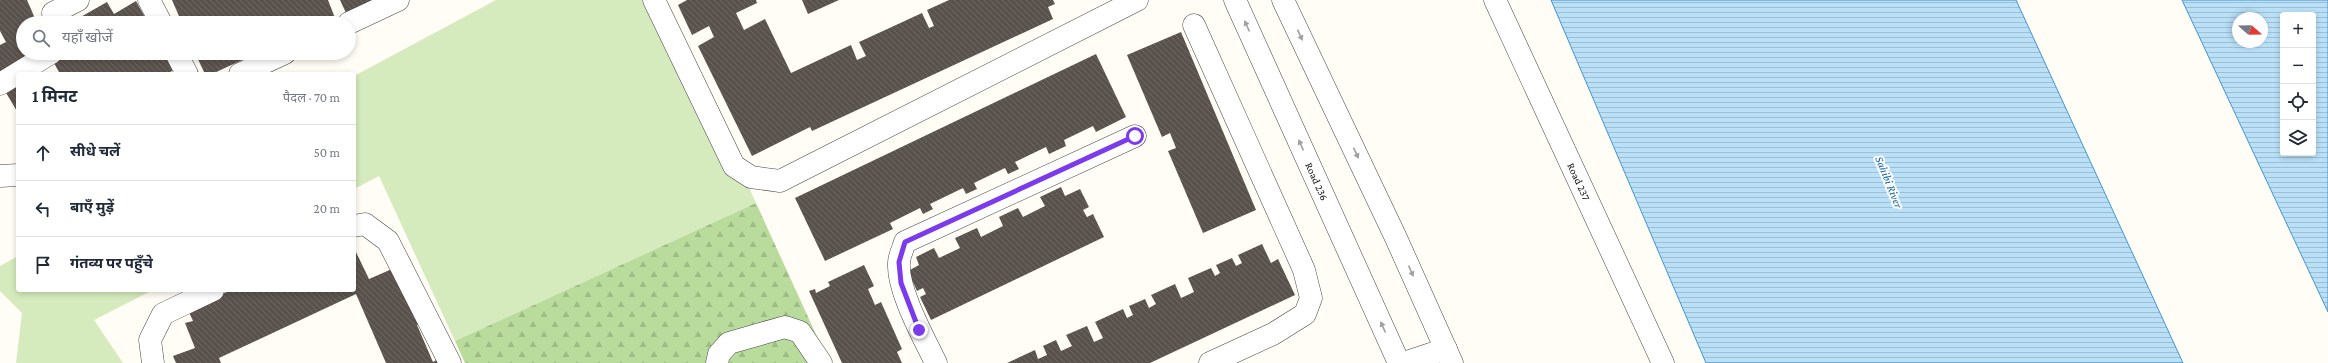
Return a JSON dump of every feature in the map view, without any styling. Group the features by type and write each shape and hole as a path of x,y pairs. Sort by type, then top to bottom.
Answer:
{"street":[{"path":"51,12 78,0"},
{"path":"149,0 157,16"},
{"path":"356,20 398,0"},
{"path":"654,0 734,166 751,177 780,181 1137,0"},
{"name":"Road 236","path":"1235,0 1399,363"},
{"path":"1284,0 1396,238 1449,356 1404,363"},
{"name":"Road 237","path":"1495,0 1663,363"},
{"path":"1194,25 1304,270 1311,298 1305,314 1273,334 1210,363"},
{"path":"20,72 39,60"},
{"path":"180,60 186,72"},
{"path":"244,72 270,60"},
{"path":"0,84 16,74"},
{"path":"936,363 919,330 901,283 899,262 905,242 1135,136"},
{"path":"0,176 16,175"},
{"path":"356,226 365,224 388,241 450,363"},
{"path":"153,363 150,340 163,314 209,292"},
{"path":"717,363 719,354 729,343 785,327 800,332 821,363"}],"green space":[{"path":"496,0 664,0 756,203 455,341 379,176 356,188 356,75"},
{"path":"756,203 829,363 465,363 455,341"},
{"path":"16,257 16,292 149,292 94,320 123,363 16,363 22,313 0,291 0,266"}],"water":[{"name":"Sahibi River","path":"1551,0 2016,0 2183,363 1706,363"},
{"path":"2182,0 2328,0 2328,312"}],"building":[{"path":"0,0 27,0 34,16 16,16 16,60 25,60 0,72 0,45 6,42 0,31"},
{"path":"172,0 328,0 334,16 179,16"},
{"path":"340,0 376,0 346,13"},
{"path":"687,0 756,0 757,3 736,13 744,30 765,19 791,73 851,45 857,60 866,56 859,42 922,13 929,28 934,26 927,10 949,0 1053,0 1055,4 1048,7 1053,19 812,131 810,127 752,156 698,46 714,37 709,26 692,35 678,5"},
{"path":"802,0 839,0 808,14"},
{"path":"136,1 144,16 82,16 107,2 114,14"},
{"path":"1181,32 1256,210 1203,233 1168,151 1176,148 1170,133 1162,137 1127,55"},
{"path":"1096,54 1126,117 1096,132 1093,126 1064,140 1066,146 1049,154 1046,147 1015,162 1019,169 1008,174 1005,168 974,183 977,189 966,194 963,188 930,204 933,209 923,214 920,208 890,223 893,229 825,261 795,198"},
{"path":"59,60 169,60 175,69 170,72 59,72 54,63"},
{"path":"198,60 242,60 216,72 204,72"},
{"path":"16,84 16,110 5,91"},
{"path":"1061,187 1065,196 1080,189 1089,207 1083,210 1087,217 1093,214 1104,237 931,320 920,297 926,294 923,288 917,291 908,271 919,265 916,257 934,248 939,258 960,248 955,238 977,228 981,237 1003,226 999,217 1018,208 1023,217 1045,206 1040,197"},
{"path":"1262,244 1271,263 1278,259 1295,295 1150,363 1007,363 1035,350 1038,359 1047,355 1043,346 1056,340 1061,351 1072,346 1066,335 1087,326 1094,342 1103,338 1095,322 1123,309 1127,318 1133,315 1129,306 1145,299 1149,308 1156,304 1151,295 1175,284 1181,298 1194,292 1188,278 1211,268 1215,276 1220,273 1216,265 1232,258 1236,266 1242,263 1238,255"},
{"path":"356,252 369,279 392,269 423,323 417,325 433,362 438,359 440,363 386,363 356,294 219,358 221,363 176,363 173,356 195,348 185,323 193,321 188,310 227,292 356,292"},
{"path":"864,265 874,286 868,289 875,305 881,302 902,349 897,352 902,363 842,363 809,291 815,289 816,293 830,286 828,282"}],"route":[{"path":"919,330 901,283 899,262 905,242 1135,136"}]}
